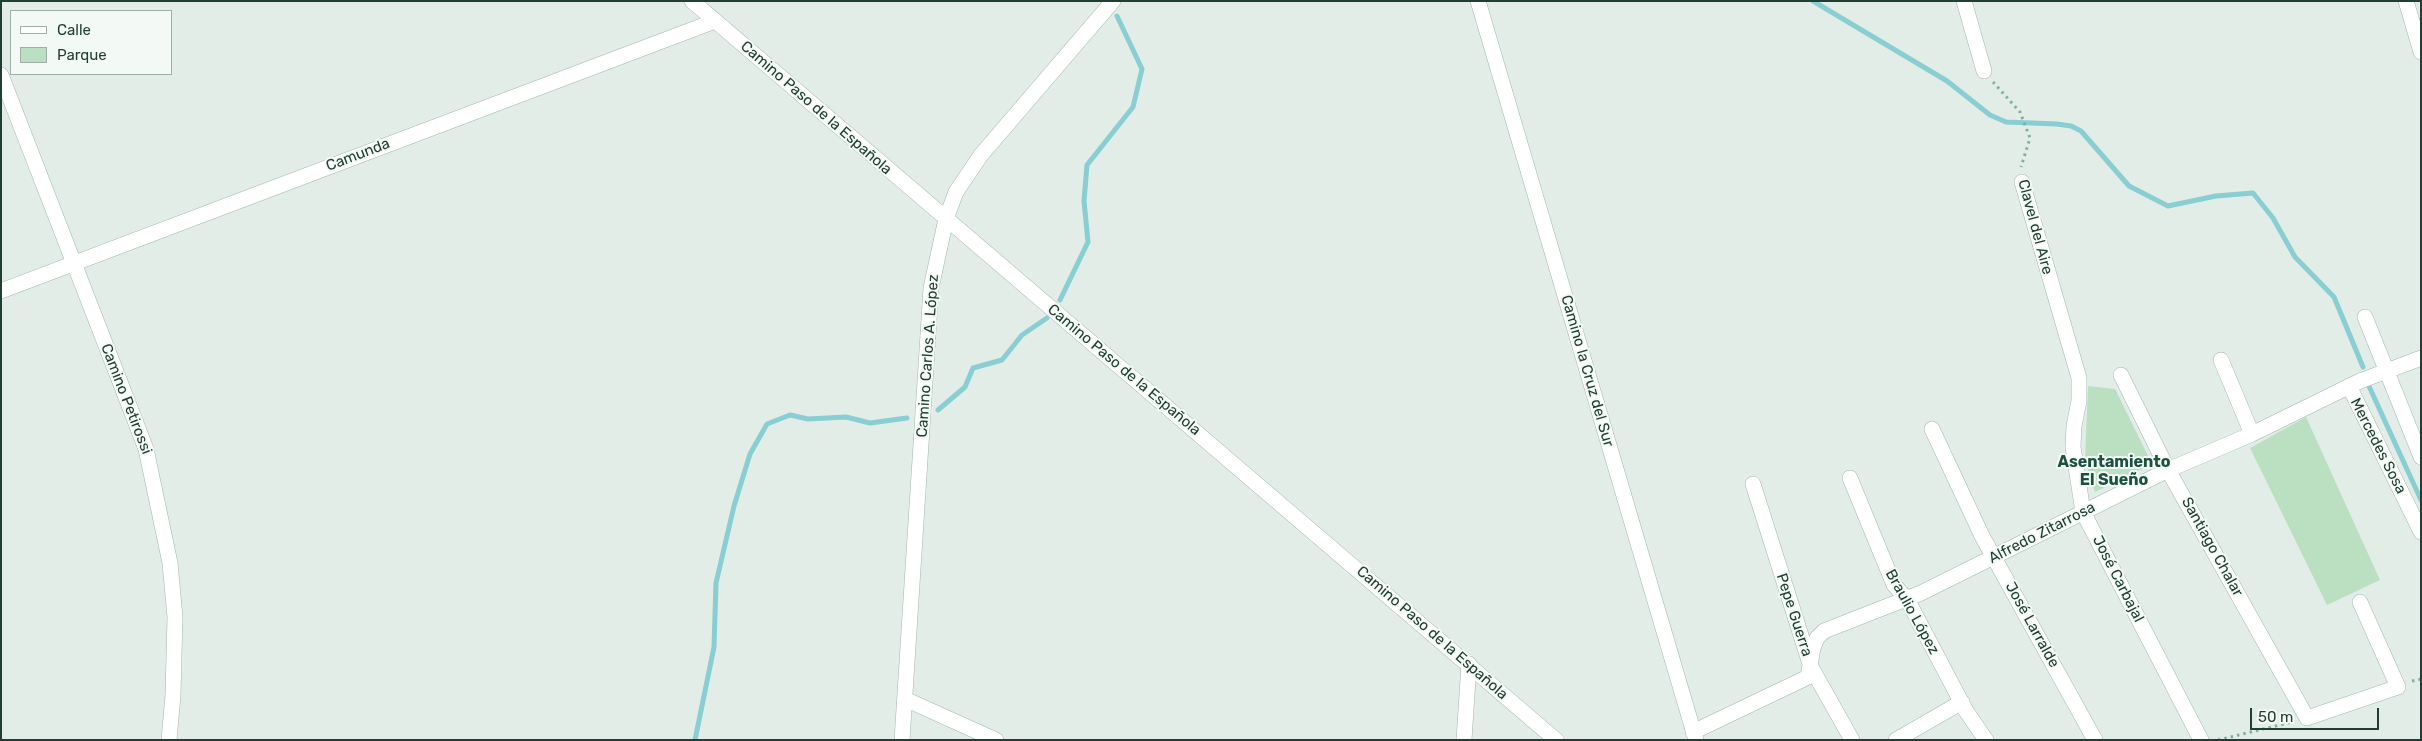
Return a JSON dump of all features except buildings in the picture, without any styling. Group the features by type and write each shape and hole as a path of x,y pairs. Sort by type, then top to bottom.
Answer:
{"street":[{"name":"Camino Paso de la Española","path":"692,1 1556,740"},
{"name":"Camino Carlos A. López","path":"902,740 931,288 946,218 956,192 981,155 1113,1"},
{"path":"1964,1 1984,71"},
{"path":"2406,1 2421,52"},
{"name":"Camino la Cruz del Sur","path":"1480,2 1694,736"},
{"name":"Camunda","path":"1,291 715,20"},
{"name":"Camino Petirossi","path":"1,75 146,449 170,564 175,617 173,695 169,740"},
{"name":"Clavel del Aire","path":"2022,182 2079,378"},
{"path":"2365,317 2382,372 2421,457"},
{"name":"Alfredo Zitarrosa","path":"1811,667 1813,648 1817,638 1824,631 1907,599 2168,470 2252,434 2354,384 2421,358"},
{"path":"2221,360 2252,434"},
{"name":"Santiago Chalar","path":"2121,374 2168,470 2307,718"},
{"name":"José Carbajal","path":"2079,378 2079,401 2074,426 2073,447 2083,512 2201,740"},
{"name":"Mercedes Sosa","path":"2354,384 2421,532"},
{"name":"José Larralde","path":"1932,429 1982,536 2095,740"},
{"name":"Braulio López","path":"1850,478 1894,585 1907,599 1962,702 1986,740"},
{"name":"Pepe Guerra","path":"1754,484 1811,667 1852,740"},
{"path":"2307,718 2398,687 2360,602"},
{"path":"1464,740 1469,664"},
{"path":"1694,736 1808,678 1811,667"},
{"path":"905,699 996,740"},
{"path":"1896,740 1962,702"}],"path":[{"name":"Clavel del Aire","path":"1984,71 2020,112 2030,138 2022,160 2022,182"},
{"path":"2218,740 2307,718"}],"green space":[{"path":"2088,386 2115,389 2152,464 2095,492 2085,462"},
{"path":"2306,417 2380,580 2327,605 2250,448"}],"waterway":[{"path":"1813,1 1947,81 1990,115 2006,122 2057,124 2071,126 2081,131 2129,186 2168,206 2216,196 2253,193 2273,218 2295,257 2334,297 2363,367"},
{"path":"1060,300 1088,242 1084,201 1087,165 1133,107 1142,69 1117,16"},
{"path":"938,410 965,387 973,368 1002,360 1022,335 1047,318"},
{"path":"2368,384 2421,500"},
{"path":"695,740 714,647 716,583 734,506 750,454 767,424 790,415 808,419 846,417 870,423 907,418"}],"district":[{"name":"Asentamiento El Sueño","path":"2114,471"}]}
